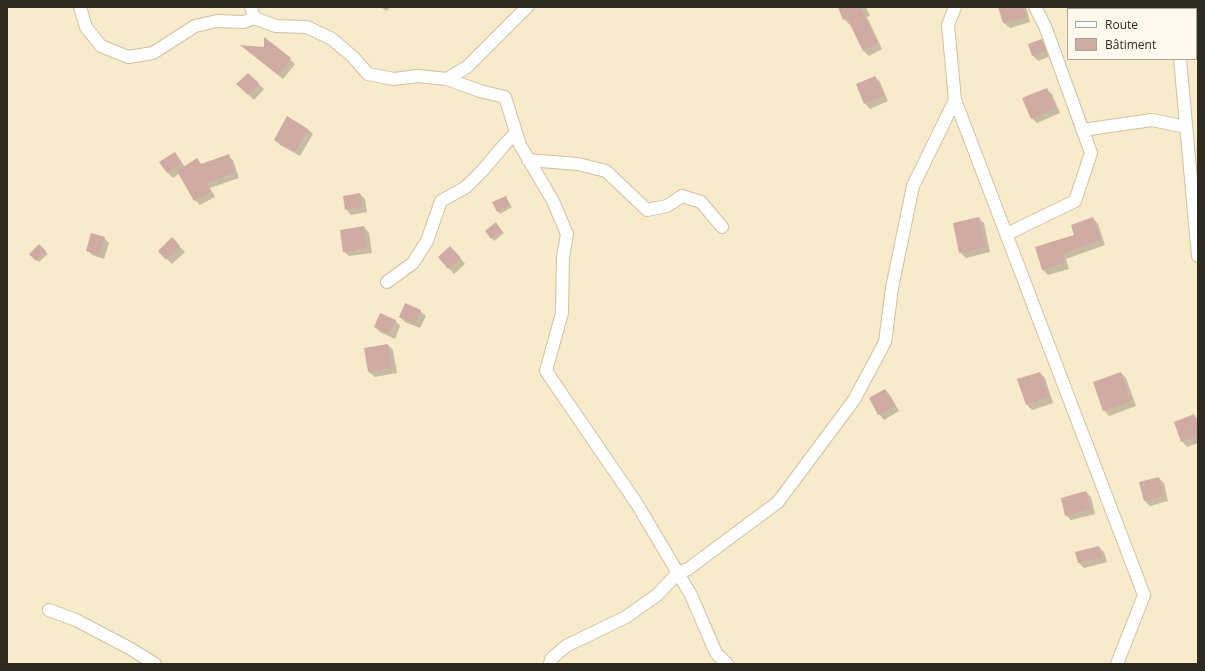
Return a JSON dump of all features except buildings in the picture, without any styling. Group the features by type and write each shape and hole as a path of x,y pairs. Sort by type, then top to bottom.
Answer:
{"street":[{"path":"80,7 86,27 101,46 128,57 153,53 195,26 217,21 244,22 252,12 276,26 308,27 332,39 353,57 368,74 394,79 418,76 447,79 505,98 520,145 553,201 568,234 563,258 562,313 546,371 637,504 691,595 716,653 727,664"},
{"path":"447,79 467,67 527,7"},
{"path":"955,7 948,25 956,100 1144,595 1117,664"},
{"path":"1007,234 1075,201 1091,153 1045,26 1035,7"},
{"path":"1180,60 1198,256"},
{"path":"550,664 551,659 566,646 626,617 657,595 678,573 688,569 778,502 854,400 885,342 892,288 913,186 956,100"},
{"path":"1082,130 1152,120 1186,127"},
{"path":"387,282 413,263 427,241 441,201 466,187 516,133"},
{"path":"528,160 578,164 606,171 647,210 667,206 682,196 701,202 722,227"},
{"path":"49,610 76,620 131,649 155,664"}]}
